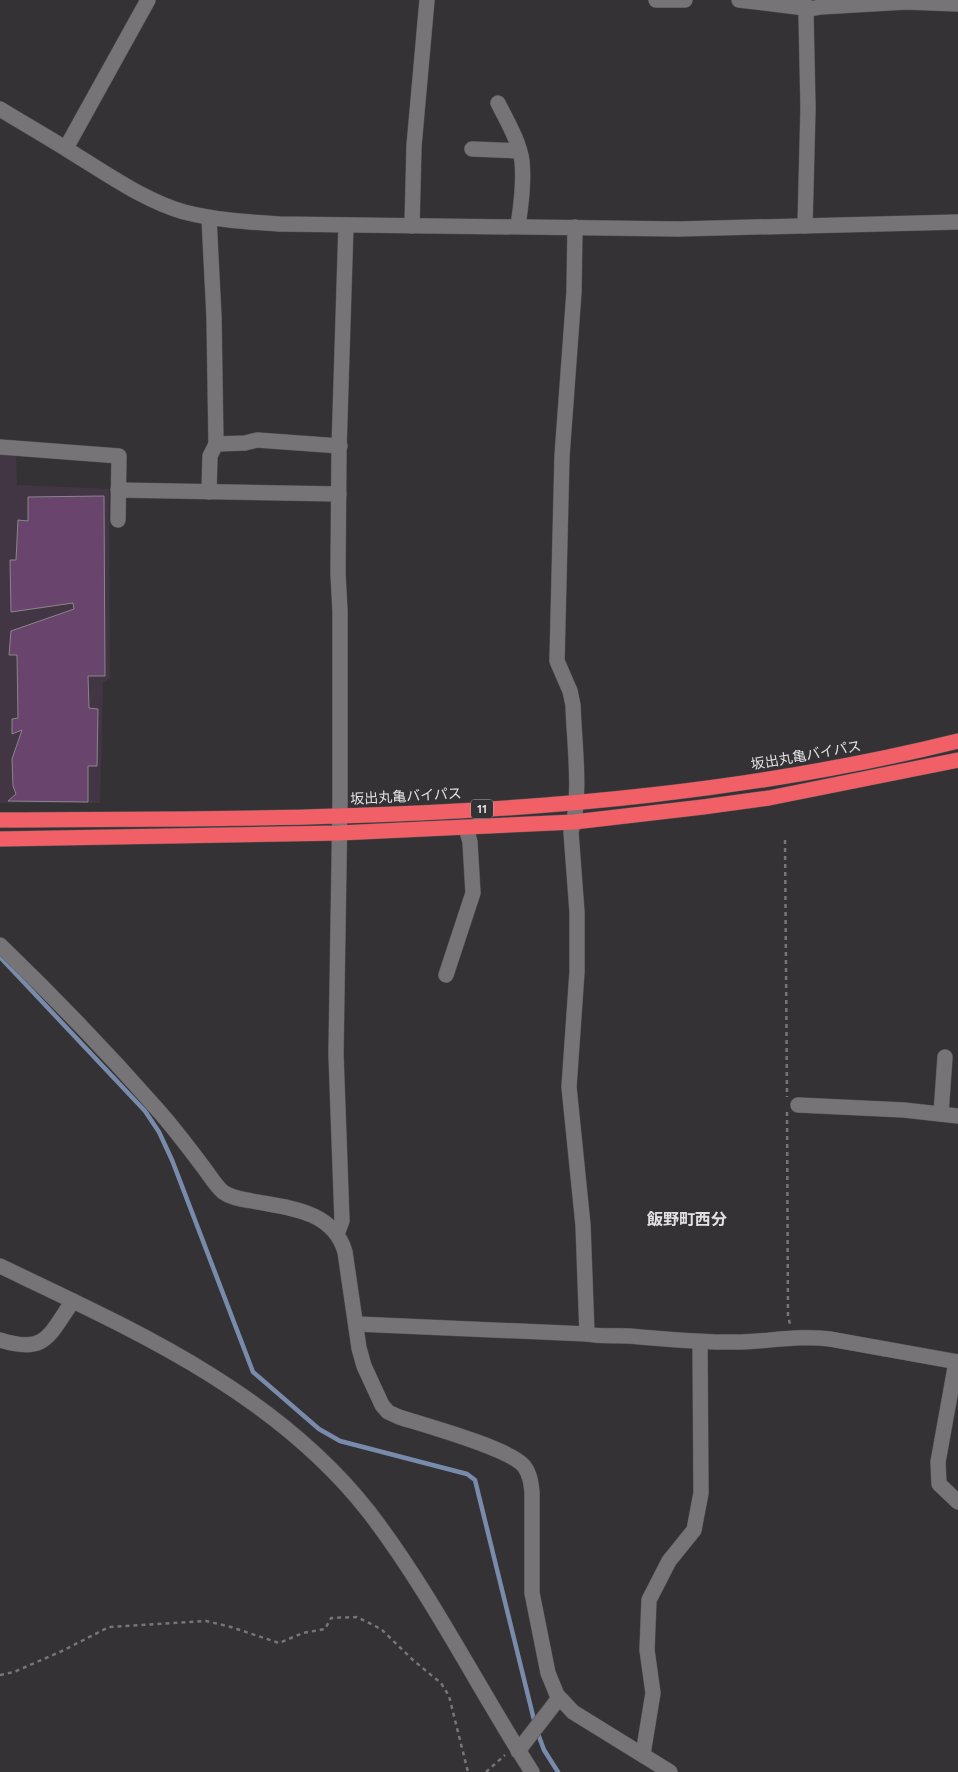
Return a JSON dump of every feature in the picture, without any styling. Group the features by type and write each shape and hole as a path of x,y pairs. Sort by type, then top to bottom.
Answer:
{"highway":[{"name":"坂出丸亀バイパス","path":"0,820 339,816 576,796 702,789 764,780 889,757 958,741"},
{"name":"11","path":"0,838 339,833 574,822 769,798 958,760"}],"street":[{"path":"66,148 148,0"},
{"path":"412,226 414,146 427,0"},
{"path":"656,0 685,0"},
{"path":"739,0 820,7 906,2 958,4"},
{"path":"805,6 808,108 805,226"},
{"path":"498,104 514,136 522,160 522,192 518,226"},
{"path":"0,109 151,199 182,211 209,218 279,224 679,228 958,222"},
{"path":"472,149 519,151"},
{"path":"209,218 214,317 216,444 210,456 209,492"},
{"path":"337,1234 342,1220 336,1054 339,833 339,494 346,225"},
{"path":"575,226 574,292 562,456 557,661 570,691 573,705 576,796 574,822 570,832 577,912 577,972 569,1087 583,1225 587,1334"},
{"path":"216,444 245,443 257,440 340,446"},
{"path":"0,447 119,456 118,520"},
{"path":"118,490 339,494"},
{"path":"446,975 473,893 470,842 466,828"},
{"path":"0,945 75,1019 158,1110 223,1192 236,1198 311,1214 321,1219 337,1234 342,1241 345,1252 359,1348 364,1366 382,1405 388,1412 491,1448 517,1461 527,1472 532,1492 532,1593 548,1673 559,1698 573,1712 670,1772"},
{"path":"941,1114 946,1057"},
{"path":"790,1104 904,1110 958,1116"},
{"path":"0,1266 141,1334 186,1359 238,1391 271,1415 323,1462 368,1512 396,1550 439,1617 530,1771"},
{"path":"0,1340 26,1346 38,1344 51,1335 73,1301"},
{"path":"357,1324 587,1334 700,1342 743,1342 810,1336 830,1338 957,1362 938,1462 939,1484 958,1502"},
{"path":"643,1754 653,1693 646,1650 649,1600 669,1561 694,1530 701,1493 700,1342"},
{"path":"517,1748 535,1731 559,1698"}],"path":[{"path":"785,840 790,1104 788,1316 792,1338"},
{"path":"0,1676 38,1662 109,1627 206,1621 279,1643 303,1633 324,1628 331,1618 357,1617 381,1629 414,1661 441,1683 449,1696 468,1772"},
{"path":"486,1772 517,1748"}],"shaded area":[{"path":"0,450 16,453 17,485 109,489 110,679 103,682 100,803 0,803"}],"building":[{"path":"104,496 105,676 88,676 89,708 98,709 97,766 88,766 88,802 8,801 16,794 13,786 12,759 22,730 12,734 12,719 18,718 17,655 9,655 11,631 74,609 73,603 11,612 10,560 16,560 18,520 28,521 28,497"}],"waterway":[{"path":"0,957 145,1111 159,1132 172,1160 253,1372 319,1429 340,1441 467,1474 475,1480 535,1724"},
{"path":"537,1731 544,1750 558,1772"}],"district":[{"name":"飯野町西分","path":"687,1219"}]}
